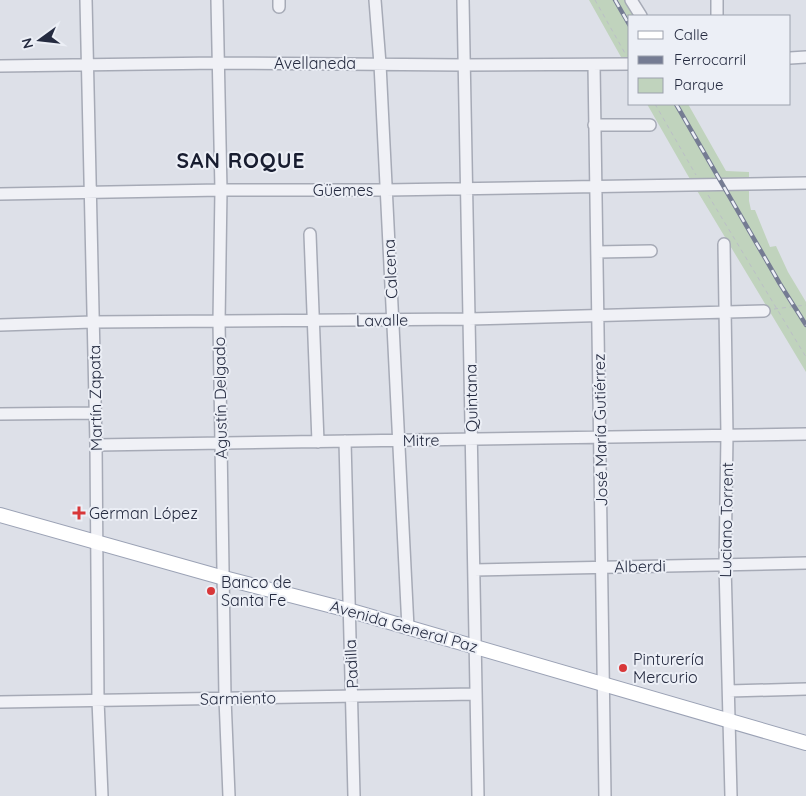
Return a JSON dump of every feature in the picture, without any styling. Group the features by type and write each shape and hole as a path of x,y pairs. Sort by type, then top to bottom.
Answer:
{"main road":[{"name":"Avenida General Paz","path":"0,515 476,646 806,743"}],"street":[{"name":"Martín Zapata","path":"86,0 96,413 98,700 102,796"},
{"name":"Agustín Delgado","path":"217,0 221,190 219,322 226,698 230,796"},
{"name":"Calcena","path":"375,0 380,64 408,628"},
{"name":"Quintana","path":"463,0 478,796"},
{"path":"632,0 640,15"},
{"path":"717,0 717,15"},
{"path":"791,58 806,58"},
{"name":"Avellaneda","path":"0,66 218,63 594,65 628,62"},
{"name":"José María Gutiérrez","path":"594,65 605,796"},
{"path":"594,125 650,125"},
{"name":"Güemes","path":"0,194 221,190 386,190 806,182"},
{"path":"310,234 318,442"},
{"name":"Luciano Torrent","path":"724,244 727,435 725,565 731,796"},
{"path":"597,252 651,251"},
{"name":"Lavalle","path":"0,325 93,322 469,319 764,311"},
{"path":"0,414 96,413"},
{"name":"Mitre","path":"96,445 806,434"},
{"name":"Padilla","path":"345,441 354,796"},
{"name":"Alberdi","path":"474,570 806,563"},
{"path":"729,692 806,689"},
{"name":"Sarmiento","path":"0,702 476,694"}],"path":[{"path":"595,0 628,60"},
{"path":"745,257 806,357"},
{"path":"764,311 806,305"}],"green space":[{"path":"589,0 626,0 635,15 628,15 628,69"},
{"path":"648,105 689,105 726,171 749,172 749,201 751,210 755,210 770,247 776,246 788,272 806,302 806,372"}],"railway":[{"path":"615,0 628,23"},
{"path":"677,105 780,284 806,325"}],"place":[{"name":"German López","path":"79,513"},
{"name":"Banco de Santa Fe","path":"211,591"},
{"name":"Pinturería Mercurio","path":"623,668"}],"district":[{"name":"SAN ROQUE","path":"241,161"}]}
